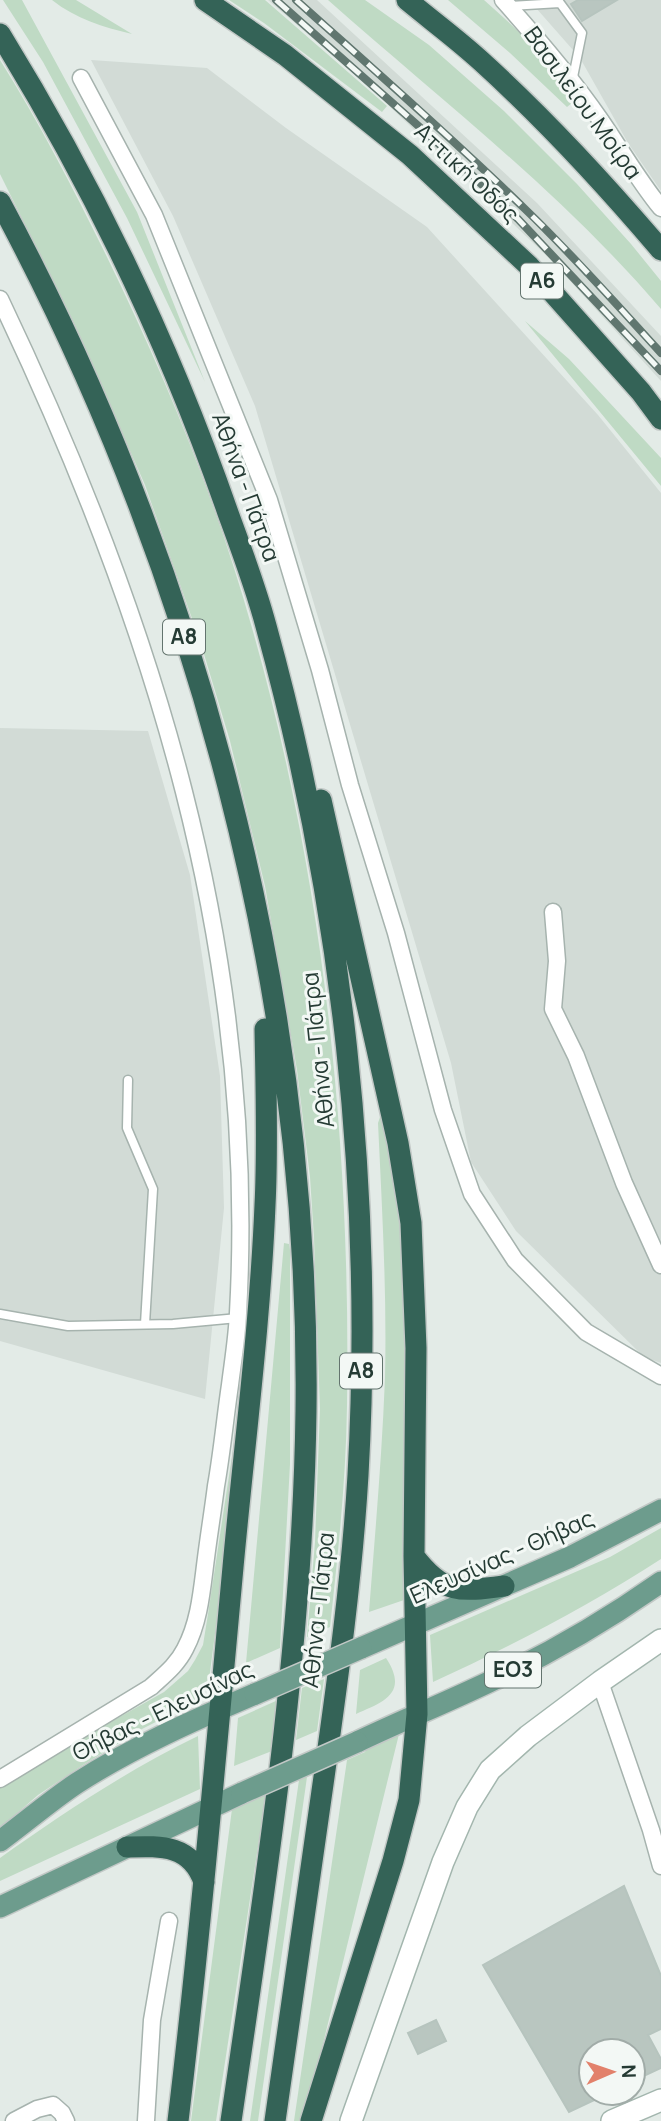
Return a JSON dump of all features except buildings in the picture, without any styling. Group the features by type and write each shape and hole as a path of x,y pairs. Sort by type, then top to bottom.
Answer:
{"highway":[{"name":"Αττική Οδός","path":"205,0 285,55 410,155 529,266 641,392 661,419"},
{"path":"407,0 480,60 551,128 619,200 661,250"},
{"name":"Αθήνα - Πάτρα","path":"0,34 96,203 176,374 209,459 266,624 308,804 334,952 354,1123 361,1340 358,1475 348,1595 275,2121"},
{"name":"Αθήνα - Πάτρα","path":"0,202 22,243 134,494 188,648 240,837 265,960 296,1179 306,1342 304,1475 298,1596 271,1837 231,2121"},
{"path":"266,624 321,800 395,1130 411,1223 416,1348 414,1556 417,1714 409,1800 393,1861 311,2121"},
{"path":"178,2121 194,1997 264,1217 267,1156 265,960"},
{"path":"414,1556 429,1575 447,1586 469,1590 504,1586"},
{"path":"127,1847 175,1850 190,1858 204,1882"}],"main road":[{"name":"Ελευσίνας - Θήβας","path":"361,1648 623,1532 661,1510"},
{"name":"ΕΟ3","path":"0,1907 212,1806 490,1682 560,1646 623,1609 661,1582"},
{"name":"Θήβας - Ελευσίνας","path":"0,1841 104,1766 219,1709 361,1648"}],"street":[{"name":"Βασιλείου Μοίρα","path":"505,3 556,60 661,208"},
{"path":"81,78 154,215 269,500 320,670 350,785 396,933 443,1110 472,1194 515,1260 586,1332 661,1376"},
{"path":"0,299 59,429 115,570 167,724 201,860 225,984 238,1117 240,1192 238,1318 201,1598 194,1630 184,1652 171,1670 151,1687 0,1779"},
{"path":"553,912 557,961 553,1009 576,1056 624,1183 661,1265"},
{"path":"351,2121 443,1862 467,1807 490,1770 528,1736 661,1640"},
{"path":"600,1682 661,1866"},
{"path":"146,2121 152,2020 169,1921"},
{"path":"612,2121 661,2100"},
{"path":"14,2121 37,2109 53,2105 66,2121"}],"lane":[{"path":"505,3 560,3 582,33 572,82"},
{"path":"128,1080 127,1128 153,1189 145,1324"},
{"path":"0,1314 68,1326 173,1324 238,1318"}],"shaded area":[{"path":"268,0 317,0 537,203 661,336 661,381 552,261 365,83"},
{"path":"529,0 661,0 661,191 628,143 580,58"},
{"path":"91,60 207,68 286,128 427,227 598,415 661,493 661,1363 644,1357 516,1231 471,1162 451,1063 255,406 173,216"},
{"path":"0,728 148,731 190,875 220,1076 224,1208 205,1399 0,1341"}],"green space":[{"path":"3,0 22,0 137,212 205,382 127,218 43,62"},
{"path":"52,0 76,0 132,34 90,22"},
{"path":"229,0 265,0 387,106 382,112 264,23"},
{"path":"328,0 365,0 429,45 504,111 577,184 661,281 661,309 623,267 542,187"},
{"path":"448,0 484,0 546,61 572,103 567,107"},
{"path":"0,60 55,156 106,255 187,438 222,532 252,628 298,819 315,916 338,1111 347,1308 345,1461 330,1627 307,1637 315,1542 320,1409 314,1238 310,1177 297,1070 265,886 230,741 201,644 145,485 74,323 0,174"},
{"path":"525,321 569,359 661,458 661,486"},
{"path":"380,1117 387,1120 403,1224 407,1292 404,1600 369,1612 385,1378 385,1282 378,1123"},
{"path":"284,1243 289,1244 290,1250 290,1464 280,1648 246,1663"},
{"path":"244,1409 209,1680 202,1694 193,1703 142,1729 83,1765 38,1795 0,1828 0,1788 13,1777 164,1692 188,1671 195,1660 203,1645 237,1423"},
{"path":"661,1528 661,1559 549,1625 433,1682 430,1635 610,1557"},
{"path":"386,1658 395,1680 394,1688 384,1700 356,1714 360,1670"},
{"path":"324,1679 317,1731 296,1740 302,1688"},
{"path":"278,1700 272,1751 234,1766 238,1718"},
{"path":"400,1730 304,2121 294,2121 347,1760 365,1752 369,1743"},
{"path":"198,1736 200,1789 0,1881 0,1858 96,1793"},
{"path":"307,1777 258,2121 250,2121 299,1780"},
{"path":"266,1794 216,2121 191,2121 232,1809"}],"railway":[{"path":"276,0 449,153 518,219 661,371"},
{"path":"296,0 525,209 578,262 661,353"}]}
